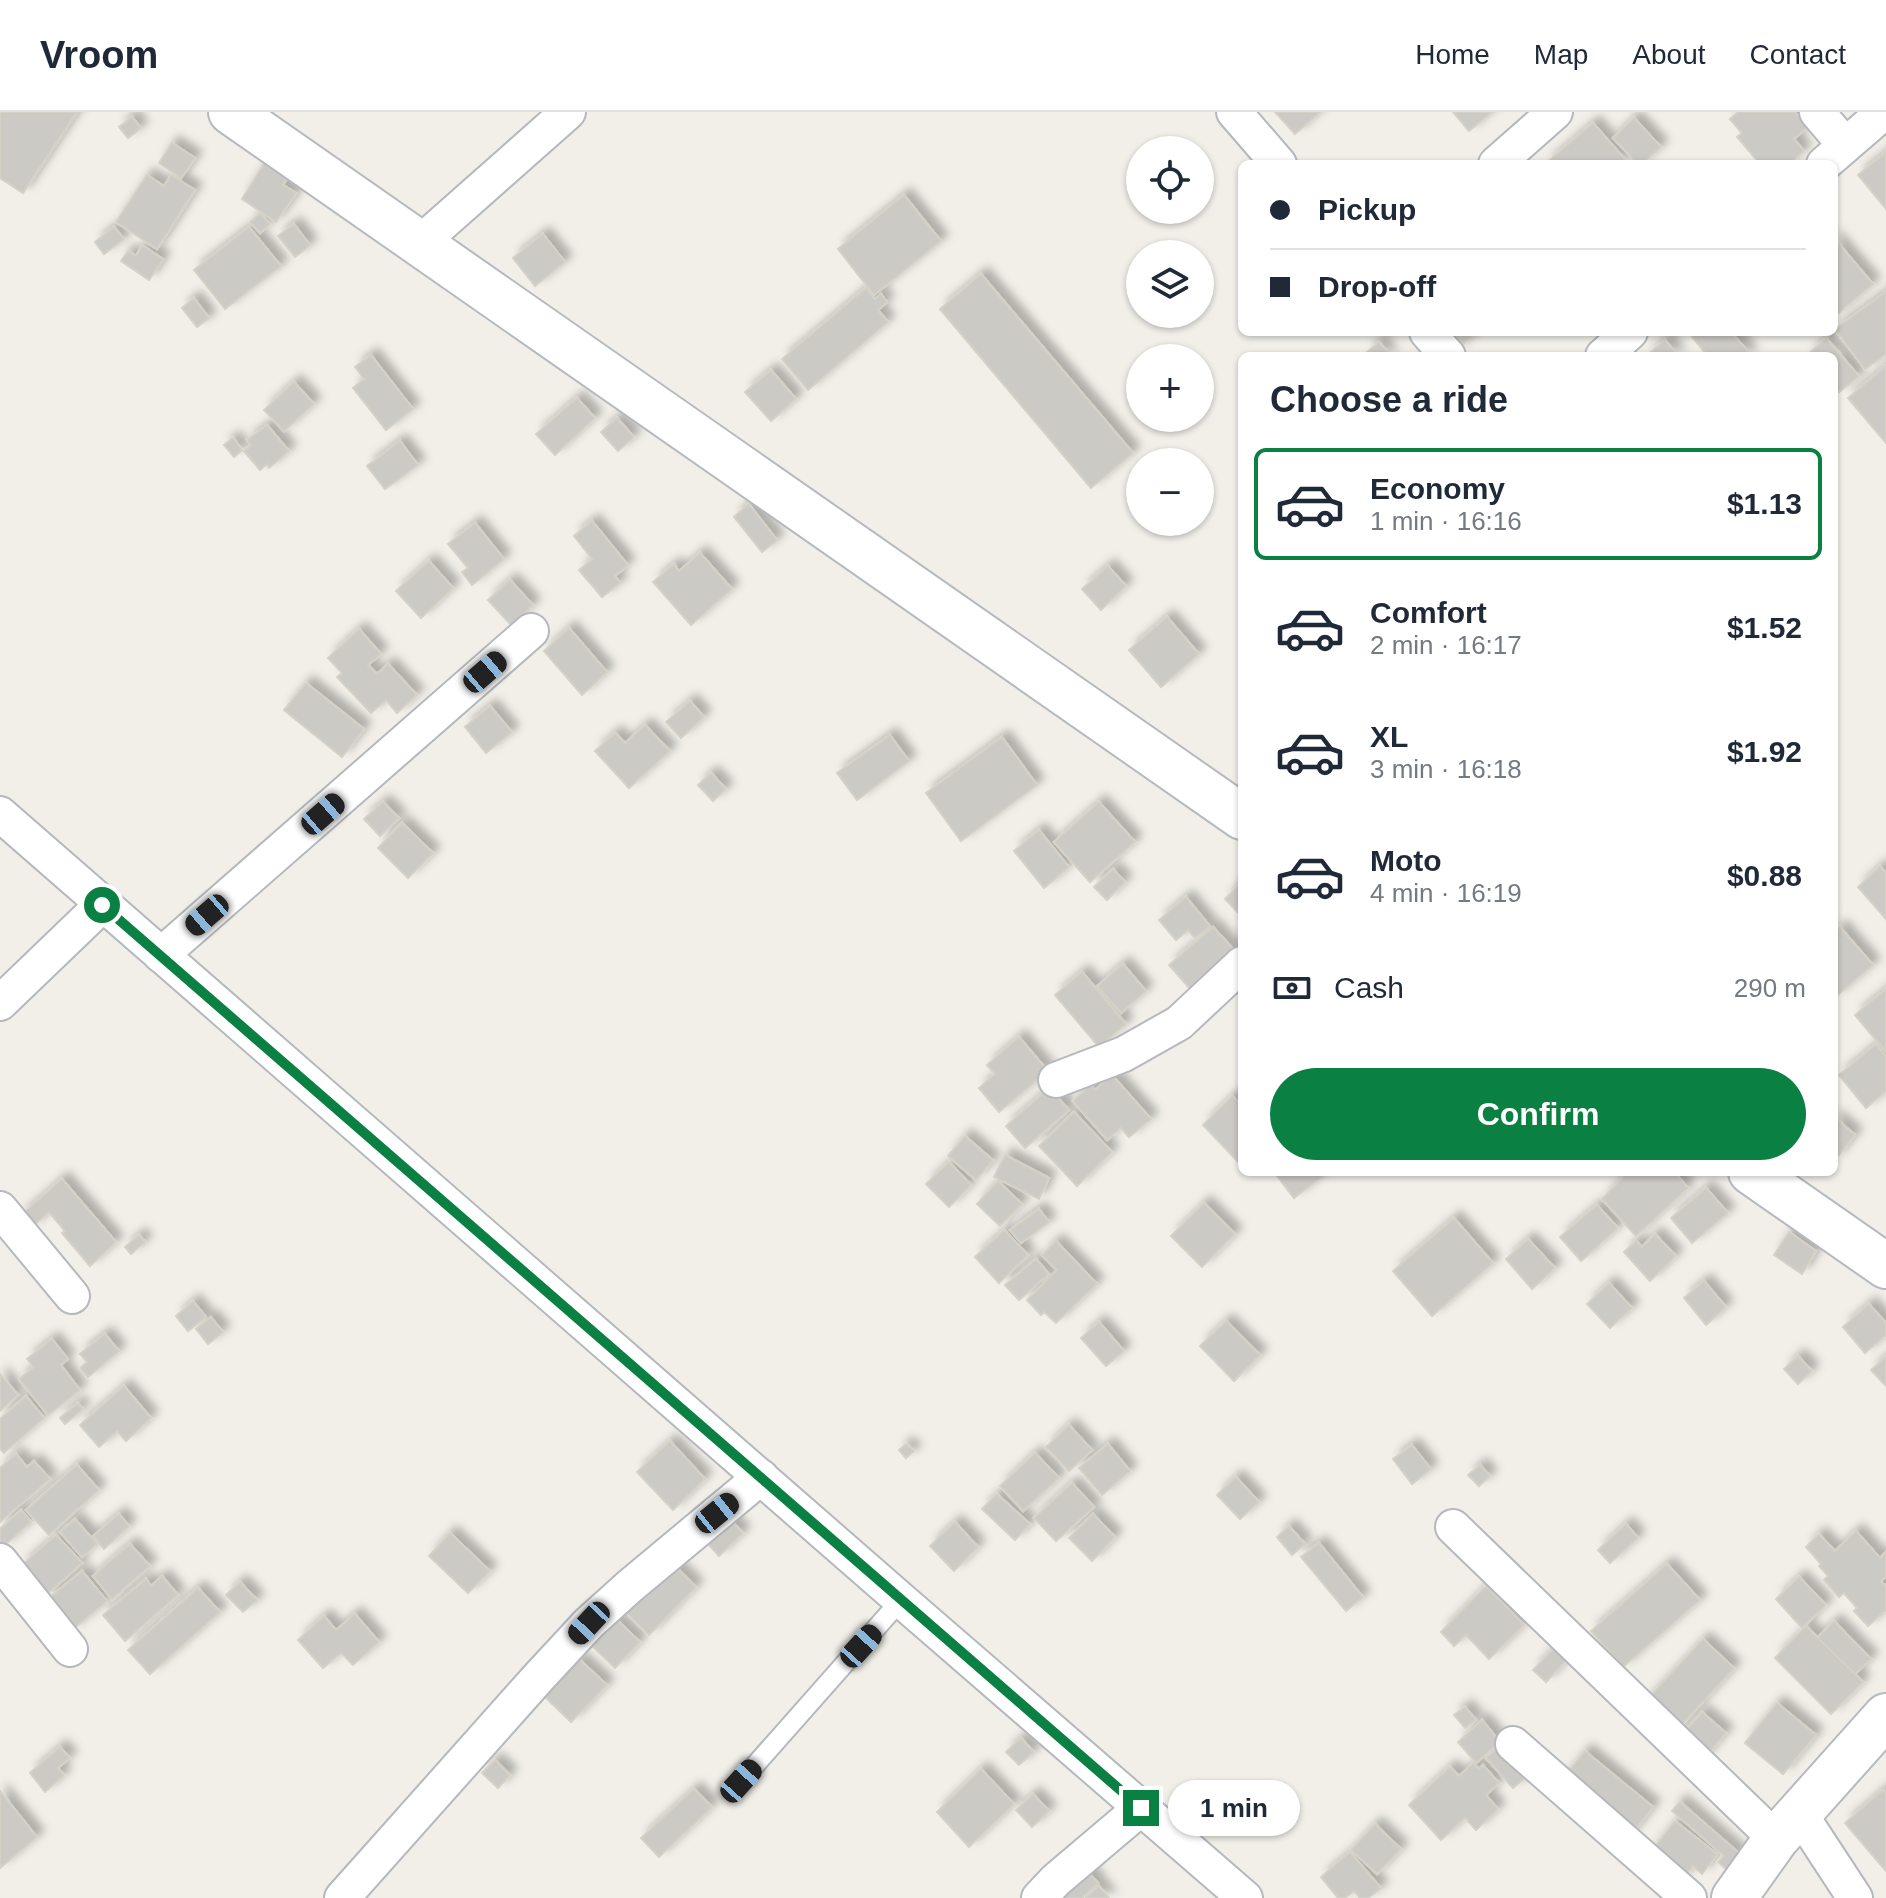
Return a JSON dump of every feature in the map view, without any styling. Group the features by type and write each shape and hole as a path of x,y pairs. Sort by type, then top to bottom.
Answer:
{"street":[{"path":"231,112 1238,814"},
{"path":"420,243 568,112"},
{"path":"1234,112 1276,160"},
{"path":"1501,160 1555,112"},
{"path":"1817,112 1834,155 1884,112"},
{"path":"1430,336 1444,352"},
{"path":"1608,352 1626,336"},
{"path":"161,955 531,631"},
{"path":"0,814 1245,1898"},
{"path":"0,1003 102,905"},
{"path":"1056,1080 1124,1054 1179,1023 1238,968"},
{"path":"1757,1176 1886,1266"},
{"path":"0,1209 72,1296"},
{"path":"342,1898 589,1623 761,1477"},
{"path":"1453,1527 1788,1826 1855,1898"},
{"path":"0,1561 70,1649"},
{"path":"1734,1898 1788,1826 1886,1716"},
{"path":"1513,1744 1689,1898"},
{"path":"1039,1898 1141,1808"}],"lane":[{"path":"741,1781 901,1600"}],"building":[{"path":"0,112 77,112 23,193 0,178"},
{"path":"1275,112 1320,112 1295,134"},
{"path":"1453,112 1492,112 1469,131"},
{"path":"1738,112 1795,112 1808,127 1794,139 1804,151 1794,160 1757,160 1737,137 1742,133 1730,119"},
{"path":"132,117 141,128 128,138 119,127"},
{"path":"1634,118 1661,147 1646,160 1634,160 1613,138"},
{"path":"1593,123 1625,160 1550,160"},
{"path":"172,143 195,158 181,178 159,163"},
{"path":"1886,152 1886,209 1858,175"},
{"path":"265,162 288,177 283,185 296,193 276,222 242,199"},
{"path":"147,175 164,186 171,175 195,190 157,249 116,222"},
{"path":"904,195 941,241 874,295 838,249"},
{"path":"260,213 270,224 260,233 250,222"},
{"path":"294,224 310,245 295,257 278,236"},
{"path":"114,227 124,239 104,254 95,242"},
{"path":"249,227 281,266 225,309 194,270"},
{"path":"543,234 565,262 535,286 513,258"},
{"path":"1838,243 1873,284 1838,314"},
{"path":"142,245 163,259 149,280 121,261 128,251 136,256"},
{"path":"981,274 1129,448 1126,448 1126,459 1091,488 940,309"},
{"path":"866,288 875,299 881,294 887,302 878,310 888,322 808,390 782,359"},
{"path":"1886,292 1886,354 1865,369 1838,333 1838,327"},
{"path":"194,298 209,318 197,327 182,308"},
{"path":"1445,336 1473,336 1457,350"},
{"path":"1691,336 1734,336 1748,352 1705,352"},
{"path":"1826,338 1859,376 1839,392 1838,352 1810,352"},
{"path":"1665,340 1675,352 1651,352"},
{"path":"1379,342 1388,352 1367,352"},
{"path":"371,355 413,409 386,430 353,388 364,379 355,367"},
{"path":"1886,366 1886,443 1848,398"},
{"path":"771,370 796,399 771,421 745,392"},
{"path":"294,382 314,404 284,431 264,410"},
{"path":"577,398 595,418 555,455 536,434"},
{"path":"617,418 634,437 618,451 601,432"},
{"path":"267,425 289,451 269,468 267,464 260,470 244,451 251,445 247,440"},
{"path":"233,438 242,450 234,457 224,445"},
{"path":"400,441 418,465 385,489 367,466"},
{"path":"749,504 777,540 762,552 734,517"},
{"path":"592,521 628,565 615,576 620,583 602,597 579,570 592,559 574,536"},
{"path":"475,523 504,559 472,585 462,572 468,568 448,544"},
{"path":"700,553 732,589 691,625 653,582 674,564 679,571"},
{"path":"429,561 453,588 421,618 396,591"},
{"path":"1108,566 1126,586 1101,610 1082,589"},
{"path":"510,580 533,605 512,626 488,600"},
{"path":"1167,617 1199,654 1161,687 1129,650"},
{"path":"569,628 607,672 582,695 544,651"},
{"path":"359,629 381,654 368,665 377,674 388,664 417,695 397,713 386,700 371,713 337,677 342,673 328,658"},
{"path":"306,683 364,729 342,757 284,710"},
{"path":"690,701 704,717 681,738 666,722"},
{"path":"490,706 512,732 486,753 465,727"},
{"path":"645,725 670,751 629,788 595,751 615,733 625,743"},
{"path":"890,735 909,761 857,800 837,773"},
{"path":"1002,737 1037,785 961,841 926,793"},
{"path":"711,773 726,789 713,801 698,785"},
{"path":"383,802 399,818 380,836 364,819"},
{"path":"1099,802 1135,842 1090,882 1054,842"},
{"path":"402,823 433,853 408,878 378,848"},
{"path":"1039,830 1069,867 1044,888 1014,851"},
{"path":"1880,866 1886,873 1886,919 1858,887"},
{"path":"1113,869 1125,882 1107,900 1094,887"},
{"path":"1238,886 1238,913 1225,899"},
{"path":"1186,897 1210,926 1195,938 1188,930 1176,940 1159,920"},
{"path":"1213,927 1236,952 1192,991 1169,965"},
{"path":"1840,927 1873,965 1838,995"},
{"path":"1123,964 1146,991 1121,1013 1097,986"},
{"path":"1082,972 1126,1024 1099,1047 1055,995"},
{"path":"1886,989 1886,1052 1855,1015"},
{"path":"1019,1037 1048,1071 999,1112 979,1088 995,1074 987,1065"},
{"path":"1876,1044 1886,1057 1886,1091 1866,1108 1839,1075"},
{"path":"1112,1075 1151,1119 1129,1137 1121,1128 1107,1140 1073,1101 1090,1085 1095,1090"},
{"path":"1049,1088 1069,1110 1025,1148 1006,1126"},
{"path":"1232,1096 1238,1102 1238,1162 1203,1125"},
{"path":"1074,1112 1112,1152 1077,1186 1039,1146"},
{"path":"1838,1120 1855,1135 1838,1156"},
{"path":"965,1136 993,1160 976,1180 948,1156"},
{"path":"1005,1155 1049,1178 1039,1199 994,1177"},
{"path":"949,1162 971,1185 949,1207 926,1184"},
{"path":"1277,1176 1323,1176 1294,1198"},
{"path":"1624,1176 1678,1176 1688,1188 1636,1236 1602,1199"},
{"path":"62,1179 116,1242 90,1266 49,1212 32,1227 21,1215"},
{"path":"998,1181 1022,1204 1000,1226 977,1204"},
{"path":"1706,1188 1728,1213 1692,1243 1671,1218"},
{"path":"1204,1203 1235,1234 1202,1267 1171,1236"},
{"path":"1597,1205 1618,1228 1581,1261 1560,1237"},
{"path":"1039,1209 1049,1222 1021,1243 1010,1230"},
{"path":"1454,1218 1493,1263 1432,1316 1393,1271"},
{"path":"1004,1230 1028,1255 999,1283 975,1257"},
{"path":"1789,1232 1816,1251 1802,1274 1774,1255"},
{"path":"1655,1234 1676,1256 1650,1281 1624,1252 1636,1241 1642,1247"},
{"path":"139,1235 145,1242 131,1254 125,1247"},
{"path":"1528,1239 1555,1268 1532,1289 1506,1259"},
{"path":"1056,1241 1097,1284 1056,1323 1044,1312 1041,1315 1027,1300 1057,1270 1042,1255"},
{"path":"1036,1259 1049,1274 1019,1300 1005,1285"},
{"path":"1704,1281 1726,1307 1706,1325 1684,1298"},
{"path":"1609,1283 1632,1308 1610,1328 1587,1304"},
{"path":"193,1301 206,1317 188,1331 176,1316"},
{"path":"1869,1304 1886,1323 1886,1335 1865,1353 1843,1327"},
{"path":"211,1317 223,1332 208,1344 196,1329"},
{"path":"1226,1321 1260,1355 1234,1381 1200,1346"},
{"path":"1099,1322 1124,1351 1106,1366 1081,1338"},
{"path":"105,1334 119,1351 88,1377 80,1368 87,1362 80,1354"},
{"path":"52,1339 68,1359 61,1365 80,1390 48,1415 19,1379 34,1367 27,1359"},
{"path":"1798,1356 1812,1371 1798,1384 1784,1369"},
{"path":"1886,1357 1886,1386 1871,1370"},
{"path":"0,1374 18,1395 0,1411"},
{"path":"124,1386 151,1418 126,1441 117,1431 99,1447 80,1425"},
{"path":"26,1396 44,1418 4,1453 0,1449 0,1419"},
{"path":"78,1403 83,1409 65,1424 60,1418"},
{"path":"1069,1425 1092,1450 1069,1471 1046,1447"},
{"path":"670,1441 705,1479 673,1510 637,1472"},
{"path":"906,1444 914,1451 906,1458 899,1450"},
{"path":"1108,1444 1130,1471 1102,1495 1079,1468"},
{"path":"1412,1445 1431,1469 1412,1484 1393,1459"},
{"path":"1035,1453 1059,1478 1023,1511 1000,1486"},
{"path":"16,1454 27,1467 34,1461 50,1479 0,1522 0,1468"},
{"path":"77,1465 99,1490 49,1535 26,1510"},
{"path":"1480,1465 1490,1476 1479,1486 1468,1475"},
{"path":"1236,1477 1259,1502 1240,1519 1217,1495"},
{"path":"1072,1483 1094,1507 1056,1541 1034,1518"},
{"path":"997,1494 1030,1524 1015,1540 982,1509"},
{"path":"21,1510 31,1522 4,1546 0,1542 0,1529"},
{"path":"119,1514 129,1526 104,1549 93,1536"},
{"path":"725,1514 743,1533 719,1556 701,1536"},
{"path":"1093,1514 1115,1537 1092,1561 1069,1538"},
{"path":"75,1519 97,1544 82,1557 60,1532"},
{"path":"955,1522 978,1547 954,1571 930,1546"},
{"path":"1626,1524 1638,1538 1610,1563 1598,1550"},
{"path":"1289,1526 1305,1544 1292,1555 1277,1537"},
{"path":"1856,1531 1880,1558 1886,1552 1886,1577 1881,1581 1886,1584 1886,1610 1868,1626 1854,1611 1857,1608 1844,1593 1839,1597 1824,1580 1828,1576 1806,1547 1819,1534 1835,1551"},
{"path":"450,1533 490,1571 468,1593 429,1556"},
{"path":"56,1535 82,1563 47,1594 22,1565"},
{"path":"1319,1543 1363,1597 1346,1611 1301,1557"},
{"path":"130,1544 150,1566 112,1599 93,1576"},
{"path":"670,1561 696,1587 649,1635 623,1609"},
{"path":"1667,1564 1700,1600 1623,1667 1591,1631"},
{"path":"82,1571 107,1601 72,1630 47,1600"},
{"path":"162,1576 178,1595 125,1641 103,1615 146,1579 151,1586"},
{"path":"1799,1577 1826,1605 1802,1628 1776,1599"},
{"path":"240,1582 257,1600 243,1612 226,1595"},
{"path":"1486,1586 1524,1625 1489,1659 1466,1635 1454,1646 1441,1632"},
{"path":"198,1588 220,1612 150,1674 128,1650"},
{"path":"355,1614 379,1642 353,1665 341,1653 323,1668 298,1640 324,1616 336,1630"},
{"path":"616,1619 640,1642 615,1668 591,1645"},
{"path":"1834,1621 1871,1659 1853,1676 1817,1638"},
{"path":"1806,1626 1863,1682 1831,1714 1775,1658"},
{"path":"1703,1639 1734,1668 1676,1731 1645,1702"},
{"path":"1562,1640 1574,1652 1546,1682 1533,1670"},
{"path":"579,1659 607,1685 571,1722 544,1696"},
{"path":"1777,1703 1816,1735 1783,1774 1745,1743"},
{"path":"1465,1707 1476,1720 1465,1728 1454,1715"},
{"path":"1702,1712 1726,1733 1701,1761 1678,1739"},
{"path":"1482,1720 1500,1742 1476,1763 1458,1742"},
{"path":"1021,1738 1034,1752 1019,1765 1006,1752"},
{"path":"1504,1742 1531,1773 1513,1788 1486,1758"},
{"path":"60,1747 70,1758 58,1768 64,1775 45,1792 30,1773"},
{"path":"1585,1751 1653,1807 1628,1838 1560,1782"},
{"path":"495,1760 510,1775 498,1788 482,1773"},
{"path":"1473,1763 1479,1769 1483,1765 1499,1783 1486,1795 1498,1809 1476,1830 1465,1818 1441,1840 1409,1805 1450,1767 1459,1776"},
{"path":"981,1769 1014,1804 969,1847 937,1812"},
{"path":"694,1789 712,1807 659,1857 641,1838"},
{"path":"1883,1790 1886,1793 1886,1871 1845,1823"},
{"path":"0,1791 37,1837 0,1868"},
{"path":"1033,1794 1049,1811 1032,1827 1016,1810"},
{"path":"1680,1802 1740,1854 1726,1869 1718,1862 1724,1856 1672,1811"},
{"path":"1675,1821 1717,1854 1702,1874 1693,1866 1682,1879 1650,1853"},
{"path":"1375,1824 1401,1849 1377,1874 1351,1850"},
{"path":"1350,1852 1381,1888 1368,1898 1360,1898 1354,1891 1345,1898 1338,1898 1321,1877"},
{"path":"1085,1869 1098,1883 1082,1898 1055,1898"},
{"path":"1099,1886 1109,1898 1086,1897"}],"route":[{"path":"102,905 1141,1808"}]}
